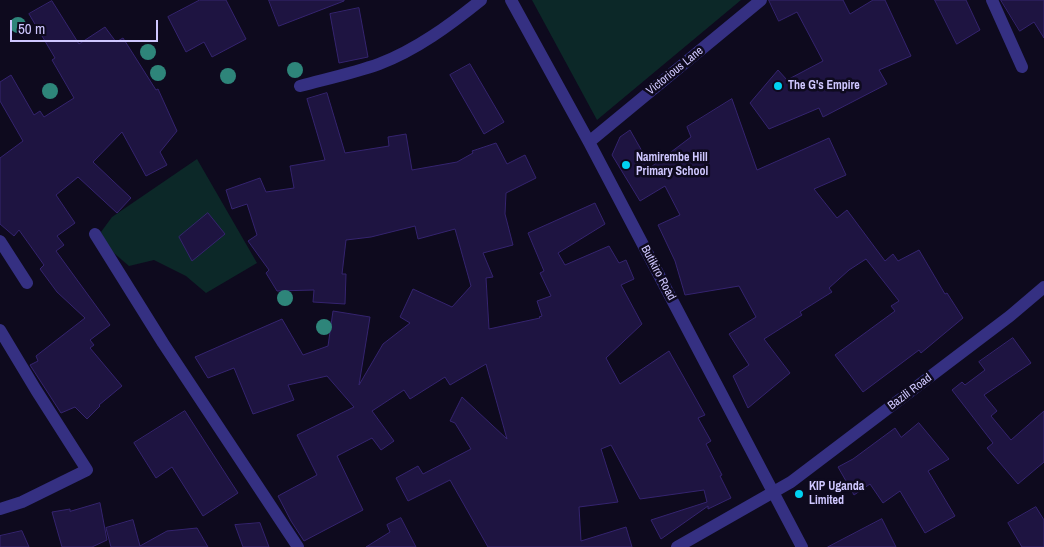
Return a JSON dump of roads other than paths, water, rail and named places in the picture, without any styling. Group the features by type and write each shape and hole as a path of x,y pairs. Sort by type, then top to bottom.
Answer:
{"street":[{"path":"300,86 378,64 396,56 450,24 481,0"},
{"name":"Butikiro Road","path":"511,0 589,142 802,547"},
{"name":"Victorious Lane","path":"589,142 761,0"},
{"path":"992,0 1022,66"},
{"path":"95,234 163,343 298,547"},
{"path":"0,241 27,283"},
{"name":"Bazili Road","path":"677,547 791,482 1010,316 1044,287"},
{"path":"0,330 87,470 22,502 0,509"}],"place":[{"name":"The G's Empire","path":"778,86"},
{"name":"Namirembe Hill Primary School","path":"626,165"},
{"name":"KIP Uganda Limited","path":"799,494"}]}
